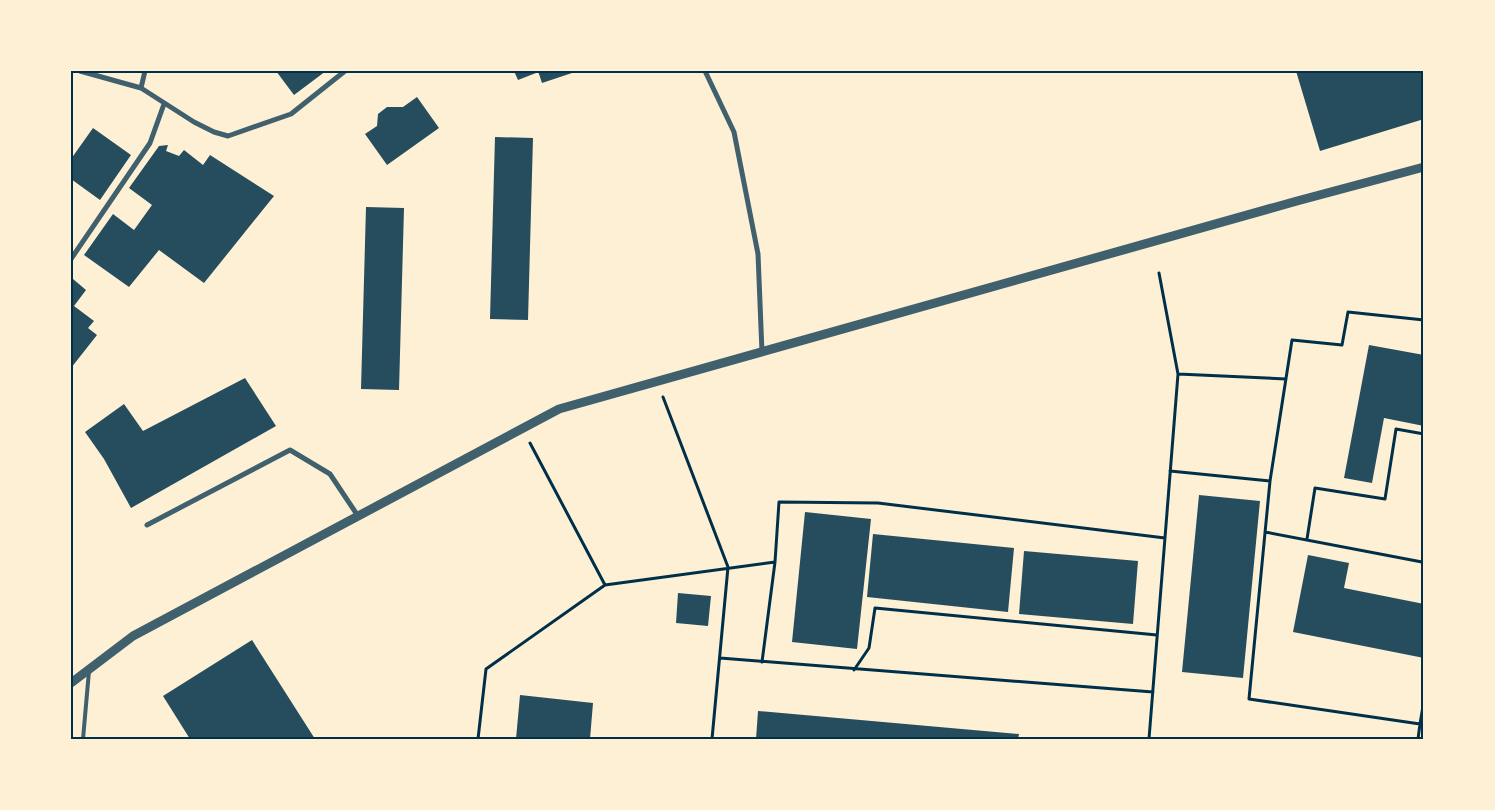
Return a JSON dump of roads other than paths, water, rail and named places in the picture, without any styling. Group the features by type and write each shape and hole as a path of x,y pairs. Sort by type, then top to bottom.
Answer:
{"street":[{"path":"80,71 141,88 164,104 214,132 228,136 292,114 345,71"},
{"path":"141,88 145,71"},
{"path":"705,71 734,132 758,254 762,352"},
{"path":"71,259 150,143 164,104"},
{"path":"71,683 133,636 560,409 1424,167"},
{"path":"147,525 290,450 330,474 358,516"}],"lane":[{"path":"83,739 90,669"}]}
